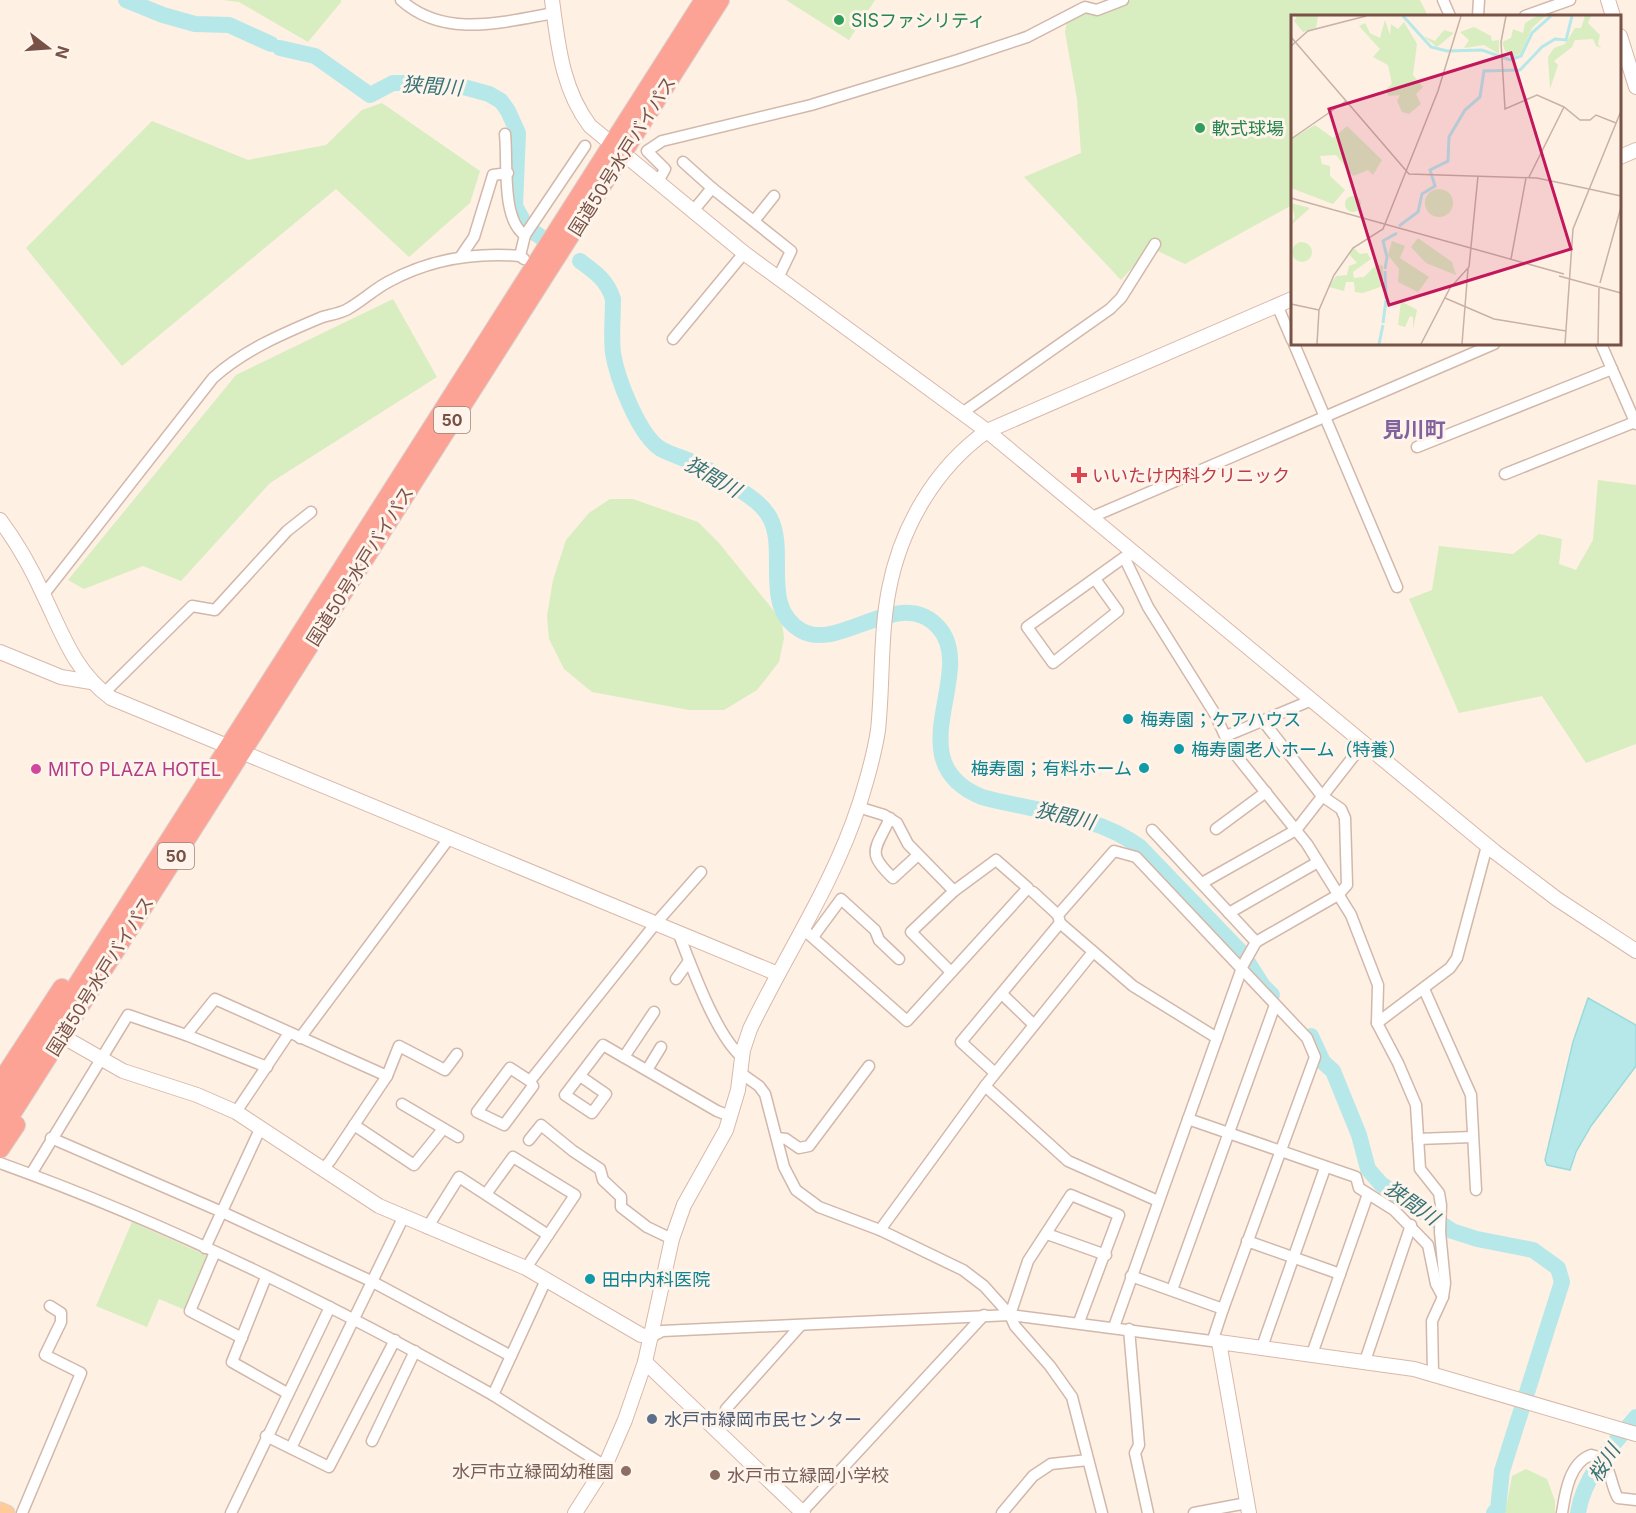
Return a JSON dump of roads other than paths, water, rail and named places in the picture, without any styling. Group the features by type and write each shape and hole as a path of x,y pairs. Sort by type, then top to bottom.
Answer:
{"highway":[{"name":"国道50号水戸バイパス","path":"0,1132 90,950 118,920 235,750 527,261 618,149 704,0"},
{"name":"国道50号水戸バイパス","path":"0,1106 235,750 618,149 720,0"},
{"path":"0,1083 48,1031 57,1059 0,1149"}],"main road":[{"path":"0,1510 7,1513"}],"street":[{"path":"401,0 423,15 468,26 553,7 562,68 572,99 590,126 744,252 987,431 1092,518 1128,552 1312,700 1487,846 1557,899 1636,951"},
{"path":"658,182 666,169 646,151 662,141 812,105 1027,37 1085,7 1097,10 1123,0"},
{"path":"1443,0 1450,15"},
{"path":"1478,15 1479,0"},
{"path":"1528,15 1570,0"},
{"path":"1608,0 1613,15"},
{"path":"1621,44 1623,61 1636,87"},
{"path":"44,594 213,378 230,363 280,335 344,311 388,281 436,262 461,256 488,254 527,261 525,235 516,225 508,204 505,134"},
{"path":"525,235 585,146"},
{"path":"1621,158 1636,151"},
{"path":"683,162 791,251 778,278"},
{"path":"461,256 474,237 493,175 508,173"},
{"path":"693,211 712,188"},
{"path":"754,221 774,196"},
{"path":"962,413 1110,309 1121,298 1155,244"},
{"path":"673,339 744,252"},
{"path":"808,933 858,807 878,731 888,591 900,548 928,492 954,458 987,431 1291,299"},
{"path":"1277,305 1291,337"},
{"path":"1294,345 1397,586"},
{"path":"1092,518 1492,345"},
{"path":"1505,474 1635,423 1601,345"},
{"path":"1417,447 1612,369"},
{"path":"104,693 192,606 215,610 287,531 311,512"},
{"path":"0,520 22,553 44,594 75,661 91,682 121,703 778,974"},
{"path":"1095,579 1118,611 1053,663 1027,627 1095,579 1128,552"},
{"path":"1128,552 1126,561 1148,607 1215,714 1231,749 1296,830 1351,915 1377,985 1377,1023 1416,1105 1420,1169 1438,1193 1445,1283 1443,1297 1432,1322 1433,1374"},
{"path":"0,652 61,677 91,682"},
{"path":"1226,736 1312,700"},
{"path":"1114,1327 1242,968 1253,946 1338,895 1347,885 1346,818 1341,809 1322,796 1263,721"},
{"path":"1202,883 1296,830 1364,743"},
{"path":"1216,829 1266,792"},
{"path":"858,807 890,818 897,823 908,844 954,891"},
{"path":"890,818 874,854 876,862 893,878 918,855"},
{"path":"1152,830 1229,913 1253,946"},
{"path":"300,1038 450,837"},
{"path":"1377,1023 1450,968 1457,958 1487,846"},
{"path":"995,1073 961,1042 1002,994 1114,851 1136,857 1307,1038 1315,1057 1214,1336 1219,1342 1248,1508 1194,1513"},
{"path":"808,933 907,1021 1028,888 996,860 954,891 911,932 951,972"},
{"path":"1229,913 1318,862"},
{"path":"530,1081 656,923 701,872"},
{"path":"1033,892 1093,952 1133,986 1217,1038"},
{"path":"575,1513 605,1466 625,1420 645,1362 672,1239 684,1205 718,1146 730,1116 742,1074 742,1057 750,1029 778,974 808,933 841,900 875,930 879,940 899,959"},
{"path":"678,932 689,961 728,1041 742,1057"},
{"path":"880,1230 985,1086 1093,952"},
{"path":"676,979 689,961"},
{"path":"1424,989 1471,1095 1476,1190"},
{"path":"1002,994 1034,1025"},
{"path":"186,1035 215,999 387,1076"},
{"path":"1172,1290 1275,1005"},
{"path":"624,1057 654,1012"},
{"path":"31,1174 128,1015 267,1067"},
{"path":"48,1031 133,1076 197,1095 236,1112 322,1170 403,1218 526,1268 641,1335 651,1337 662,1331 1010,1315 1079,1322 1365,1361 1433,1374 1636,1434"},
{"path":"236,1112 289,1033"},
{"path":"580,1076 603,1045 717,1112 730,1116"},
{"path":"322,1170 387,1076 399,1046 445,1070 457,1054"},
{"path":"646,1070 662,1047"},
{"path":"777,1138 786,1139 799,1148 809,1146 868,1066"},
{"path":"510,1068 530,1081 533,1086 504,1125 477,1112 510,1068"},
{"path":"742,1074 759,1086 765,1094 784,1167 796,1190 827,1211 880,1230 963,1270 984,1286 1010,1315 1015,1326 1072,1397 1102,1513"},
{"path":"985,1086 1068,1161 1158,1201"},
{"path":"402,1104 458,1137"},
{"path":"1188,1119 1356,1177 1359,1188 1394,1210 1428,1245 1436,1284 1443,1297"},
{"path":"354,1125 414,1165 443,1129"},
{"path":"529,1140 541,1125 600,1169 603,1180 621,1197 621,1207 647,1227 672,1239"},
{"path":"242,1338 190,1311 222,1212 261,1127"},
{"path":"1418,1139 1472,1137"},
{"path":"51,1138 222,1212 371,1281 511,1356"},
{"path":"486,1194 513,1157 575,1196 526,1268"},
{"path":"0,1163 210,1250 354,1319 493,1395 605,1466"},
{"path":"1262,1347 1326,1168"},
{"path":"427,1228 459,1177 548,1235"},
{"path":"1312,1354 1368,1194"},
{"path":"1010,1315 1028,1261 1071,1195 1119,1215 1106,1255 1079,1322"},
{"path":"291,1448 403,1218"},
{"path":"1365,1361 1411,1225"},
{"path":"1047,1234 1106,1255"},
{"path":"1247,1241 1340,1274"},
{"path":"1131,1276 1223,1309"},
{"path":"266,1277 232,1362 287,1393"},
{"path":"493,1395 546,1280"},
{"path":"22,1513 81,1373 45,1355 61,1323 61,1313 50,1306"},
{"path":"231,1513 266,1436 330,1307"},
{"path":"645,1362 803,1512 984,1315"},
{"path":"726,1409 801,1325"},
{"path":"1129,1329 1139,1445 1135,1453 1148,1513"},
{"path":"266,1436 329,1467 395,1340"},
{"path":"372,1441 416,1351"},
{"path":"1562,1513 1564,1495 1574,1471 1586,1456 1600,1459 1610,1474 1612,1488 1618,1498 1636,1500"},
{"path":"1002,1513 1033,1476 1051,1464 1089,1460"}],"water":[{"path":"1588,998 1636,1025 1636,1066 1591,1126 1576,1152 1570,1170 1547,1165 1545,1160 1573,1042"}],"waterway":[{"name":"狭間川","path":"126,0 163,15 195,24 229,25 271,44"},
{"name":"狭間川","path":"280,48 315,56 370,95 393,83 407,83 460,86 489,94 501,101 518,133 515,206 526,226"},
{"name":"狭間川","path":"532,231 541,237"},
{"name":"狭間川","path":"580,261 604,282 613,299 612,340 615,364 630,406 645,432 661,449 702,466 749,496 770,518 777,547 778,594 789,621 802,631 817,635 834,633 889,615 907,613 924,616 939,628 948,647 950,668 940,740 944,762 957,782 982,797 1064,815 1104,827 1140,847 1242,953 1263,986 1272,995"},
{"name":"狭間川","path":"1311,1036 1323,1062 1333,1071 1359,1135 1368,1169 1381,1184 1452,1231 1477,1239 1533,1250 1558,1268 1562,1282 1502,1471 1498,1509 1494,1513"},
{"name":"桜川","path":"1578,1513 1581,1499 1593,1473 1636,1417"}],"place":[{"name":"SISファシリティ","path":"839,20"},
{"name":"軟式球場","path":"1200,128"},
{"name":"いいたけ内科クリニック","path":"1079,475"},
{"name":"梅寿園；ケアハウス","path":"1128,719"},
{"name":"梅寿園老人ホーム（特養）","path":"1179,749"},
{"name":"梅寿園；有料ホーム","path":"1144,768"},
{"name":"MITO PLAZA HOTEL","path":"36,769"},
{"name":"田中内科医院","path":"590,1279"},
{"name":"水戸市緑岡市民センター","path":"652,1419"},
{"name":"水戸市立緑岡幼稚園","path":"626,1471"},
{"name":"水戸市立緑岡小学校","path":"715,1475"}],"district":[{"name":"見川町","path":"1414,429"}]}
